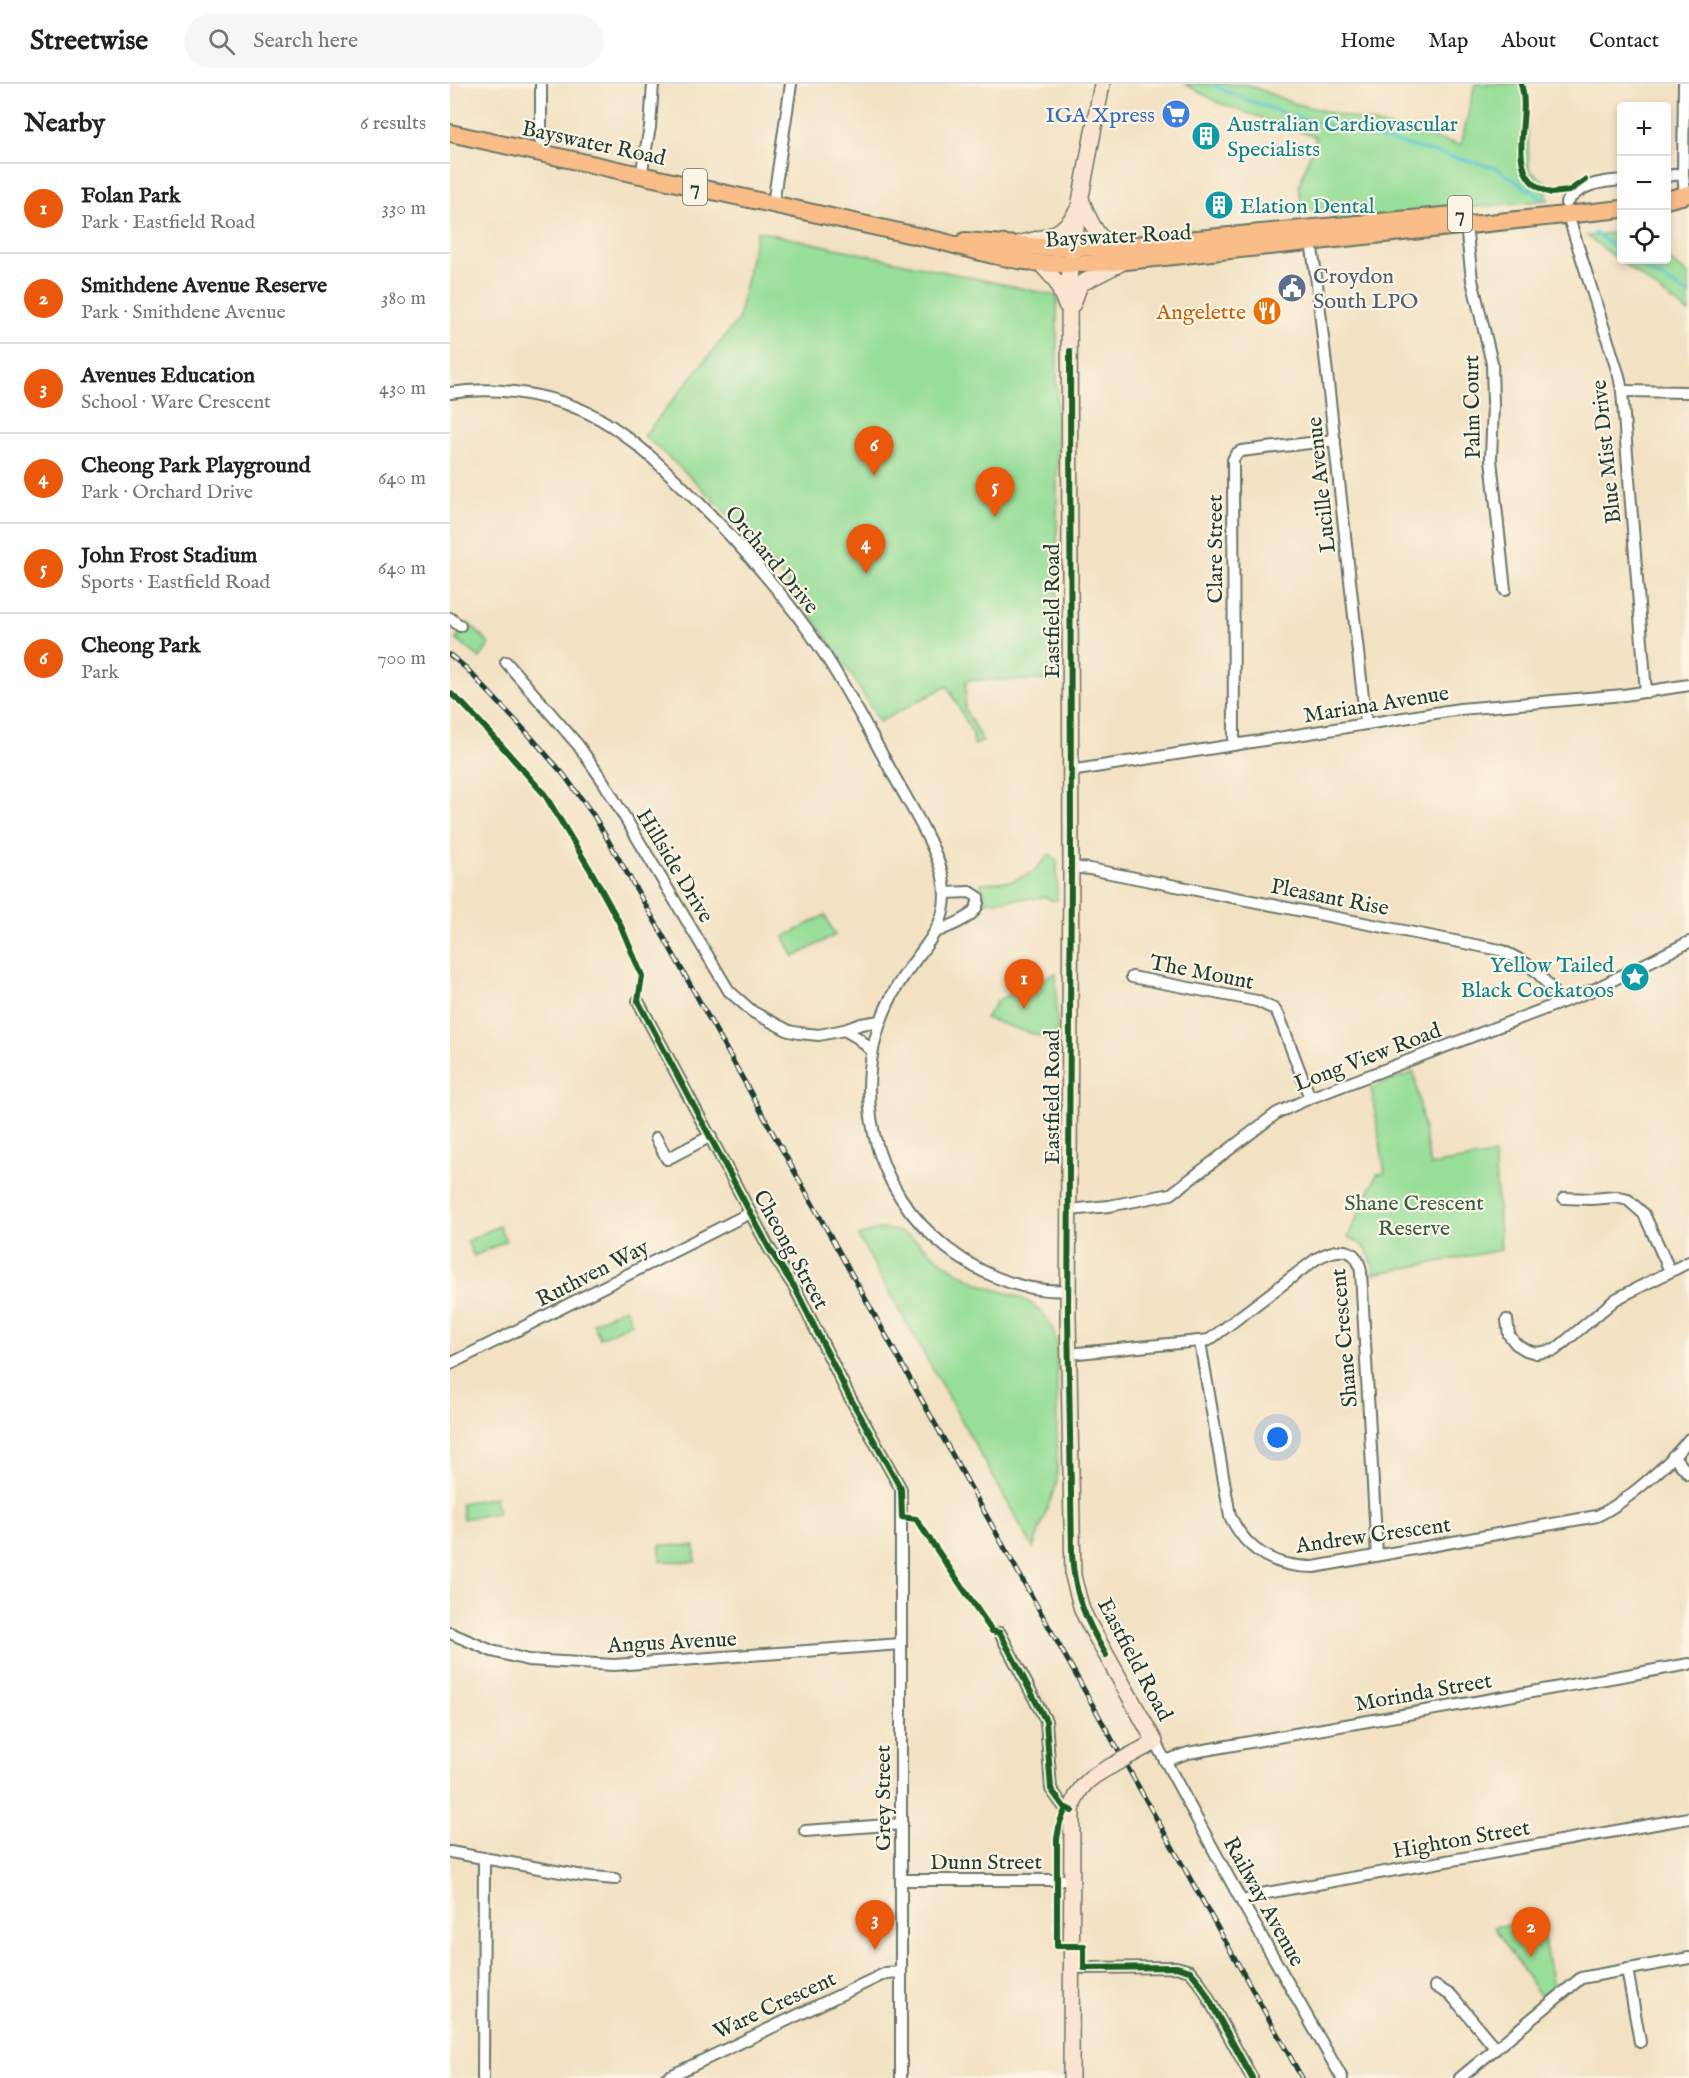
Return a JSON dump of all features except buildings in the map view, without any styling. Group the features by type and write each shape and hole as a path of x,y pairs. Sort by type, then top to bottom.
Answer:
{"main road":[{"name":"Eastfield Road","path":"1071,2078 1071,1880 1074,1800 1081,1787 1092,1777 1155,1742 1082,1610 1075,1585 1072,1554 1068,1354 1071,867 1070,316 1072,256 1102,84"},
{"name":"Bayswater Road","path":"450,133 940,241 980,252 1040,263 1112,247 1466,225 1567,209 1617,198"},
{"path":"1671,193 1687,195"},
{"path":"1671,199 1687,195"},
{"path":"1014,244 1059,233 1068,225 1080,203"},
{"path":"1080,203 1097,233 1104,242 1112,247"},
{"name":"Bayswater Road","path":"940,241 1014,244 1072,256 1126,261 1304,236 1567,209 1617,209"},
{"path":"1070,316 1080,284 1126,261"},
{"path":"1040,263 1056,281 1070,316"}],"street":[{"path":"541,84 541,153"},
{"path":"641,175 650,127 652,84"},
{"path":"773,204 791,84"},
{"path":"1684,84 1683,174 1687,195"},
{"path":"1671,175 1683,174"},
{"path":"1567,209 1576,192 1590,184 1617,181"},
{"name":"Blue Mist Drive","path":"1567,209 1622,391 1646,692"},
{"name":"Palm Court","path":"1466,225 1472,280 1492,363 1491,459 1504,590"},
{"name":"Lucille Avenue","path":"1304,236 1335,440 1366,724"},
{"name":"Orchard Drive","path":"450,393 488,390 528,395 570,406 601,419 667,471 732,535 797,616 845,688 928,840 941,868 945,893"},
{"path":"1622,391 1689,392"},
{"name":"Clare Street","path":"1234,744 1233,460 1240,451 1335,440"},
{"path":"450,618 460,626"},
{"name":"Hillside Drive","path":"506,662 578,745 603,781 729,991 753,1011 789,1030 819,1035 880,1021"},
{"name":"Mariana Avenue","path":"1070,771 1460,710 1689,686"},
{"name":"Pleasant Rise","path":"1071,867 1113,873 1500,950 1531,966 1545,978 1560,1003"},
{"path":"936,932 972,914 978,909 978,897 973,893 945,893 944,910 936,932 899,982 880,1021 872,1051 868,1100 876,1141 893,1185 916,1219 943,1246 963,1260 992,1275 1052,1292 1068,1290"},
{"name":"Long View Road","path":"1069,1210 1109,1206 1171,1194 1277,1113 1310,1098 1593,990 1689,942"},
{"name":"The Mount","path":"1132,977 1257,1001 1274,1009 1284,1026 1310,1098"},
{"name":"Cheong Street","path":"638,1001 769,1248 795,1287 848,1394 901,1490 902,1517"},
{"path":"844,1030 858,1038 872,1051"},
{"path":"656,1138 667,1159 711,1136"},
{"path":"1564,1198 1616,1197 1628,1200 1644,1214 1670,1271"},
{"name":"Ruthven Way","path":"450,1364 750,1213"},
{"name":"Shane Crescent","path":"1068,1354 1209,1340 1326,1253 1339,1249 1348,1252 1359,1261 1361,1272 1377,1555"},
{"path":"1507,1320 1509,1335 1516,1344 1526,1350 1545,1352 1555,1350 1616,1299 1689,1262"},
{"name":"Andrew Crescent","path":"1200,1342 1228,1507 1233,1522 1248,1543 1266,1557 1291,1566 1314,1567 1597,1516 1618,1505 1689,1439"},
{"path":"1673,1456 1689,1474"},
{"name":"Grey Street","path":"901,2078 902,1517"},
{"name":"Angus Avenue","path":"450,1633 492,1651 528,1660 614,1665 901,1644"},
{"path":"1000,1633 1046,1721 1050,1750 1051,1789 1064,1807 1072,1811"},
{"name":"Morinda Street","path":"1165,1761 1188,1753 1689,1664"},
{"name":"Railway Avenue","path":"1155,1742 1342,2078"},
{"name":"Highton Street","path":"1242,1902 1261,1894 1689,1818"},
{"path":"805,1831 902,1824"},
{"path":"450,1852 583,1876 615,1879"},
{"path":"483,2078 484,1858"},
{"name":"Dunn Street","path":"902,1880 1071,1880"},
{"path":"1460,2078 1581,1978 1689,1958"},
{"path":"1071,1968 1176,1967 1190,1971 1200,1983 1252,2078"},
{"path":"1628,1970 1640,2042"},
{"name":"Ware Crescent","path":"666,2078 886,1973 901,1972"},
{"path":"1435,1986 1452,1996 1496,2049"}],"green space":[{"path":"1185,84 1246,84 1293,103 1461,145 1475,84 1526,84 1529,170 1544,181 1548,200 1335,221 1333,208 1302,211 1299,186 1316,137 1219,103"},
{"path":"757,231 1057,296 1057,680 966,680 965,709 983,742 974,745 973,734 947,686 879,722 830,641 775,568 714,500 644,436 738,320"},
{"path":"1617,232 1617,259 1587,236"},
{"path":"1671,261 1689,275 1689,313 1624,264 1671,264"},
{"path":"468,623 489,645 480,658 456,639"},
{"path":"1050,854 1057,861 1057,900 1053,901 1045,897 985,902 981,883 1012,881 1033,872"},
{"path":"825,915 835,935 794,957 784,937"},
{"path":"1056,973 1057,1042 985,1018 998,1000"},
{"name":"Shane Crescent Reserve","path":"1414,1072 1430,1165 1494,1155 1501,1250 1374,1274 1372,1261 1367,1251 1348,1237 1377,1174 1385,1173 1371,1088"},
{"path":"499,1226 506,1241 474,1256 467,1241"},
{"path":"880,1229 899,1231 978,1283 1026,1300 1042,1313 1052,1328 1057,1350 1057,1482 1033,1548 858,1236"},
{"path":"625,1308 632,1323 600,1338 593,1323"},
{"path":"495,1497 498,1513 463,1519 461,1503"},
{"path":"660,1545 695,1546 695,1562 660,1561"},
{"path":"1540,1919 1553,1987 1541,1997 1494,1927"}],"waterway":[{"path":"1213,84 1227,92 1292,116 1496,168 1545,200"},
{"path":"1595,233 1617,248"},
{"path":"1639,264 1689,295"}],"railway":[{"path":"450,655 466,668 530,736 564,775 594,816 1302,2078"}],"cycle path":[{"path":"1521,84 1524,98 1521,146 1526,174 1536,185 1551,193 1569,191 1585,180"},
{"path":"1070,351 1071,867 1068,1315 1072,1554 1075,1582 1082,1607 1106,1655"},
{"path":"450,693 492,735 545,795 591,871 620,924 642,976 638,1001 769,1248 795,1288 848,1394 901,1489 902,1517 916,1519 992,1631 1000,1633 1046,1721 1051,1789 1064,1807 1072,1811"},
{"path":"1066,1808 1060,1822 1057,1839 1057,1946 1084,1946 1084,1968 1176,1967 1190,1971 1200,1983 1252,2078"}],"place":[{"name":"IGA Xpress","path":"1176,114"},
{"name":"Australian Cardiovascular Specialists","path":"1206,136"},
{"name":"Elation Dental","path":"1219,205"},
{"name":"Croydon South LPO","path":"1292,288"},
{"name":"Angelette","path":"1267,311"},
{"name":"Cheong Park","path":"874,476"},
{"name":"John Frost Stadium","path":"995,517"},
{"name":"Cheong Park Playground","path":"866,574"},
{"name":"Yellow Tailed Black Cockatoos","path":"1635,977"},
{"name":"Folan Park","path":"1024,1009"},
{"name":"Avenues Education","path":"875,1950"},
{"name":"Smithdene Avenue Reserve","path":"1531,1957"}]}
